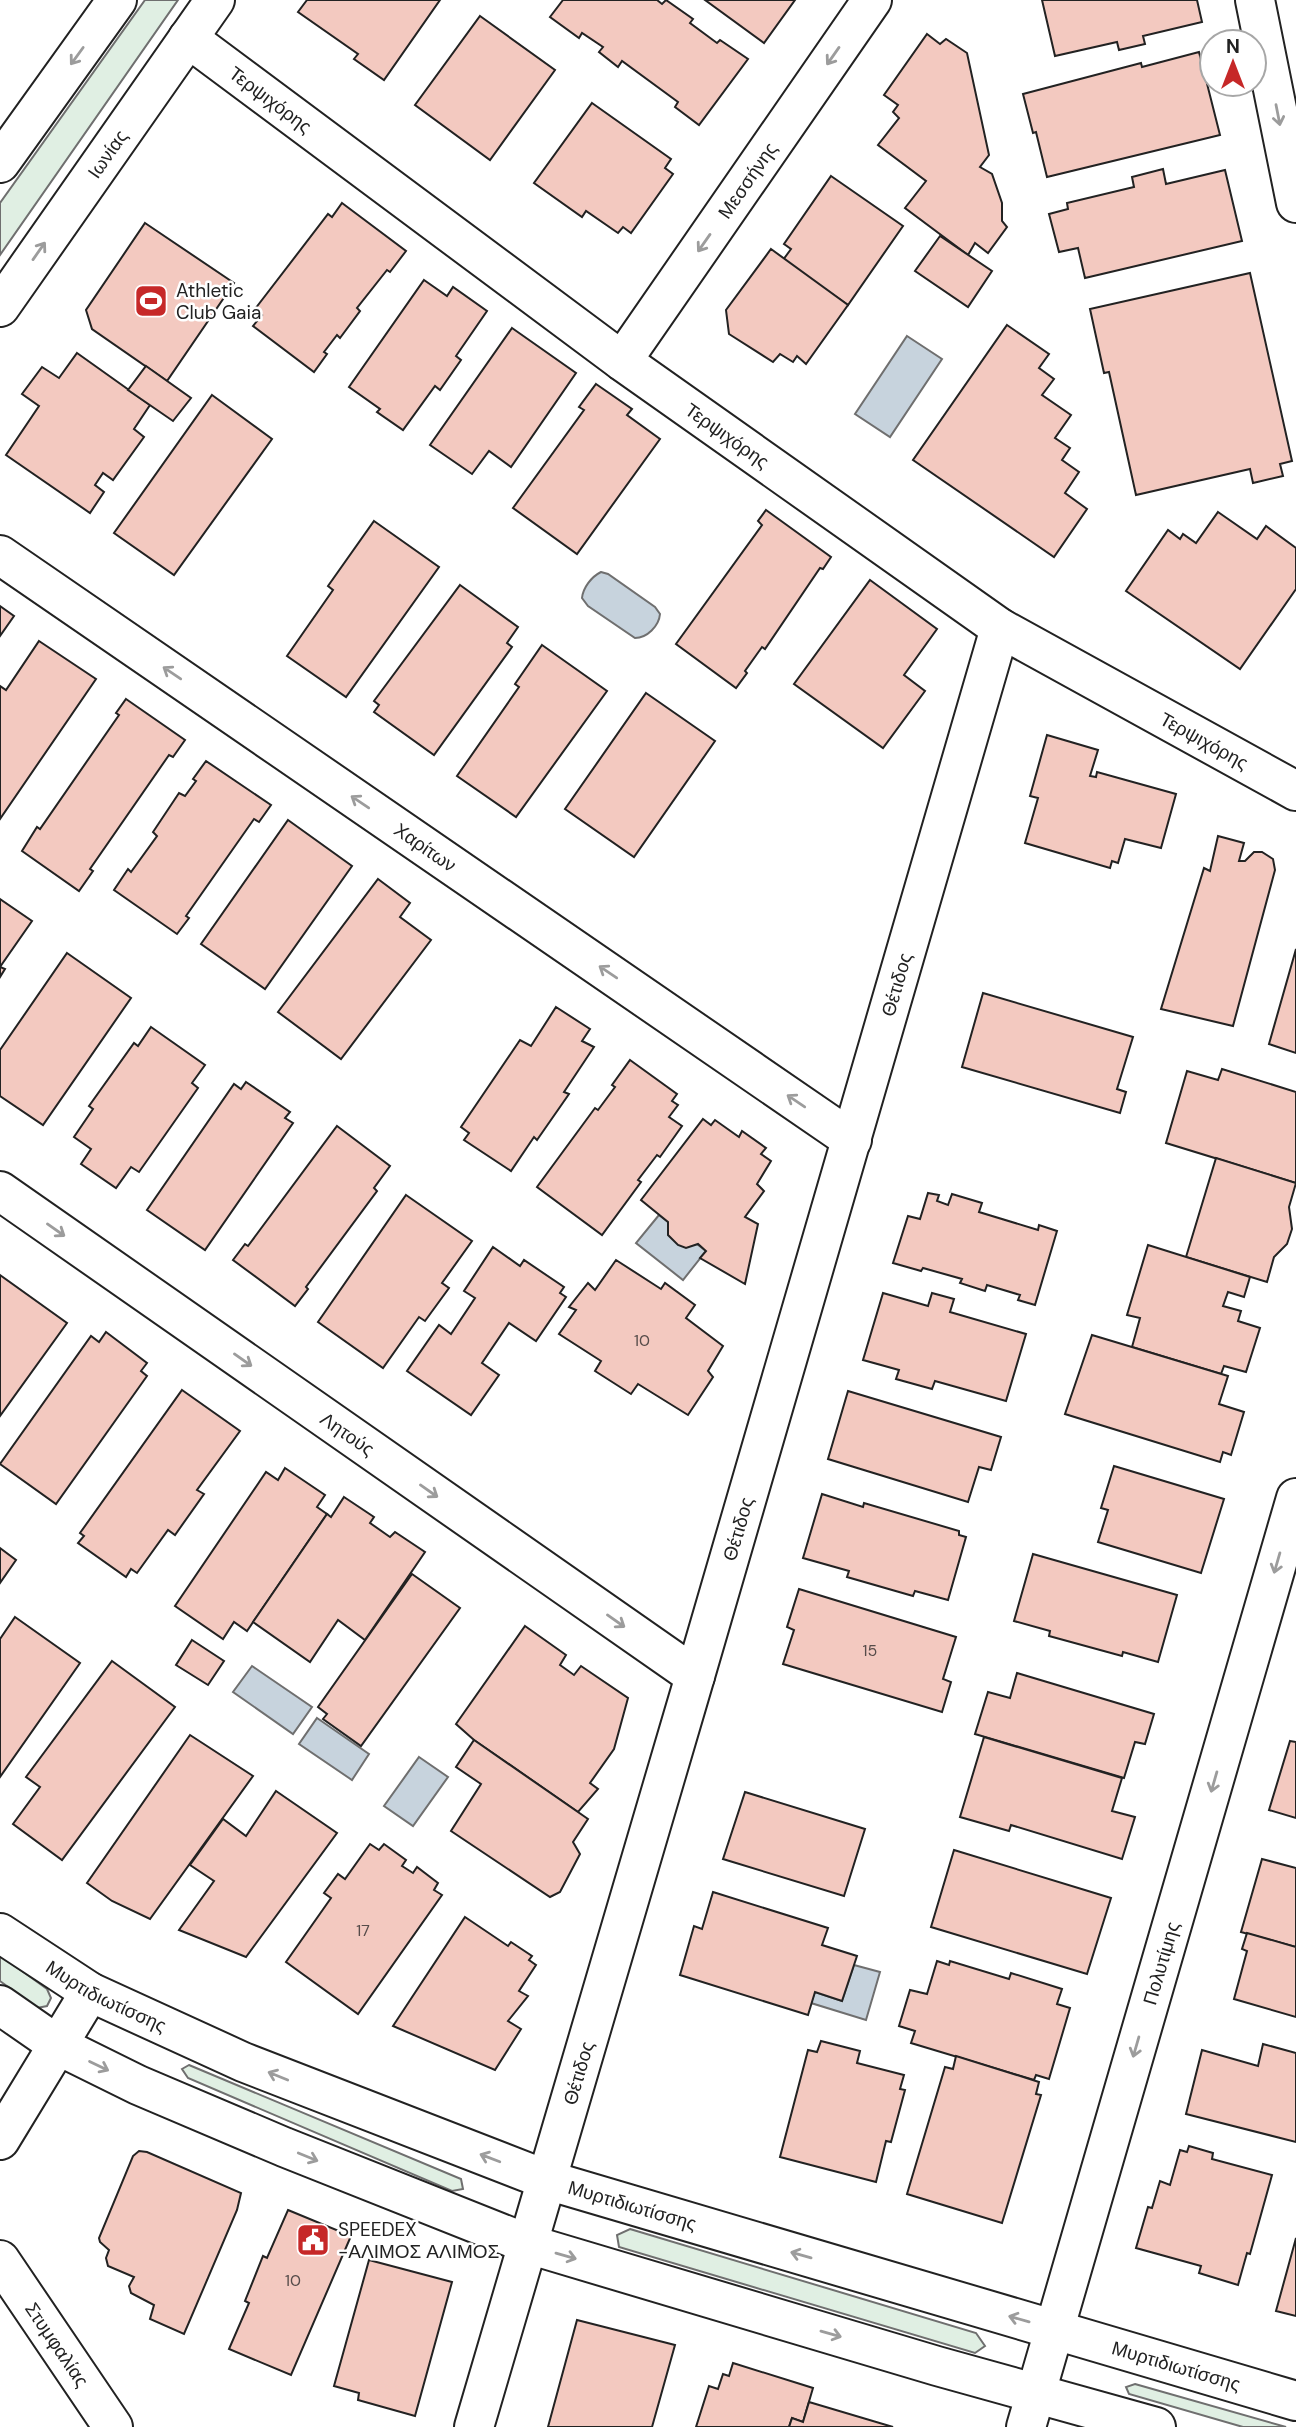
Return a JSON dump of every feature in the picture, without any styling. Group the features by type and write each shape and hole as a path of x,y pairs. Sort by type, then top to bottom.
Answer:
{"street":[{"path":"0,163 117,0"},
{"name":"Ιωνίας","path":"0,307 215,0"},
{"name":"Μεσσήνης","path":"622,361 872,0"},
{"path":"1255,0 1296,203"},
{"name":"Τερψιχόρης","path":"188,38 622,361 1000,628 1296,791"},
{"name":"Χαρίτων","path":"0,555 852,1140"},
{"name":"Θέτιδος","path":"474,2427 1000,628"},
{"name":"Λητούς","path":"0,1191 695,1676"},
{"name":"Πολυτίμης","path":"1031,2410 1296,1498"},
{"name":"Μυρτιδιωτίσσης","path":"0,1933 90,1993 243,2062 547,2180 1296,2401"},
{"path":"0,2140 90,1993"},
{"path":"0,2004 59,2046 138,2085 272,2142 528,2244 937,2366 1031,2410 1156,2427"},
{"name":"Στυμφαλίας","path":"0,2260 113,2427"}],"green space":[{"path":"145,0 178,0 0,255 0,203"},
{"path":"0,1955 47,1989 51,1998 47,2006 37,2008 0,1981"},
{"path":"189,2065 461,2179 463,2189 452,2191 188,2078 182,2069"},
{"path":"630,2229 976,2333 985,2346 975,2353 619,2247 617,2235"},
{"path":"1135,2384 1286,2427 1243,2427 1129,2394 1126,2387"}],"shaded area":[{"path":"907,336 942,359 890,437 855,414"},
{"path":"601,572 608,574 655,607 660,614 659,618 648,634 635,638 588,606 582,598 584,590"},
{"path":"659,1215 706,1251 683,1280 636,1243"},
{"path":"252,1666 312,1707 293,1734 233,1692"},
{"path":"317,1718 369,1754 352,1780 299,1744"},
{"path":"419,1757 448,1777 413,1826 384,1806"},
{"path":"854,1965 880,1972 866,2020 811,2003 815,1992 842,2001"}],"building":[{"path":"307,0 440,0 384,80 354,59 358,54 298,12"},
{"path":"563,0 657,0 662,4 666,0 693,19 690,23 717,43 720,40 748,59 699,125 675,107 678,102 622,61 618,67 599,52 603,47 582,33 579,38 550,17"},
{"path":"705,0 795,0 764,43"},
{"path":"1042,0 1197,0 1202,22 1143,36 1145,44 1119,50 1117,42 1055,56"},
{"path":"480,16 555,70 490,160 415,105"},
{"path":"927,34 940,44 946,39 967,53 989,155 980,167 992,174 1002,203 1002,221 1007,227 988,253 975,243 968,255 905,208 926,181 878,145 899,118 893,112 898,105 884,95"},
{"path":"1198,52 1198,98 1211,98 1220,135 1047,177 1023,94 1141,63 1142,67"},
{"path":"592,103 671,159 665,168 673,174 631,233 623,227 618,233 586,211 582,217 534,183"},
{"path":"1163,169 1166,184 1225,170 1242,241 1085,278 1078,248 1059,252 1049,214 1068,209 1067,203 1134,187 1132,177"},
{"path":"831,176 903,226 848,305 783,260 791,249 784,244"},
{"path":"342,203 406,251 357,308 360,311 340,338 337,335 324,352 327,354 314,372 253,326 262,315 255,309 328,214 332,217"},
{"path":"145,223 234,283 167,381 92,329 86,310"},
{"path":"940,236 992,271 968,307 915,271"},
{"path":"771,249 848,305 806,364 797,356 793,362 780,354 773,362 729,334 726,310"},
{"path":"1250,273 1292,461 1280,464 1283,476 1253,483 1250,469 1136,495 1109,372 1104,373 1090,309"},
{"path":"424,280 447,296 453,287 487,311 456,356 461,360 440,390 435,386 403,430 377,412 380,409 349,387"},
{"path":"1007,325 1049,354 1039,368 1054,379 1042,395 1071,415 1055,438 1070,448 1062,460 1079,472 1065,493 1087,509 1054,557 913,460"},
{"path":"512,328 576,373 511,467 489,451 472,474 430,445"},
{"path":"77,353 150,405 134,429 144,437 113,480 103,473 95,485 104,492 90,513 6,455 39,406 22,394 42,367 59,378"},
{"path":"146,366 191,398 173,421 128,390"},
{"path":"596,384 632,409 627,415 660,439 577,554 513,508 584,410 579,407"},
{"path":"212,395 272,439 174,575 114,533"},
{"path":"766,510 831,557 823,569 820,568 765,649 762,647 736,688 676,644 762,525 758,521"},
{"path":"1218,512 1257,539 1266,526 1296,548 1296,589 1240,669 1126,591 1168,530 1180,539 1183,534 1196,543"},
{"path":"374,521 439,567 346,697 287,656 333,590 328,586"},
{"path":"870,580 937,629 904,675 925,691 883,748 794,684"},
{"path":"460,585 518,627 507,643 512,647 434,755 374,712 379,705 374,701"},
{"path":"0,606 14,616 0,636"},
{"path":"39,641 96,679 0,819 0,686 6,690"},
{"path":"542,645 607,691 516,817 457,776 519,687 515,684"},
{"path":"646,693 715,741 634,857 565,809"},
{"path":"126,699 185,740 173,757 169,755 90,869 93,871 79,891 22,851 119,715 116,713"},
{"path":"1047,735 1098,750 1090,776 1096,777 1097,772 1176,794 1161,848 1125,839 1118,863 1112,861 1110,868 1025,843 1038,798 1030,796"},
{"path":"206,761 271,805 259,822 254,819 186,916 189,918 177,934 114,890 128,869 131,872 157,836 153,832 179,793 185,796"},
{"path":"288,820 352,866 265,989 201,944"},
{"path":"1218,836 1244,843 1239,861 1245,861 1254,852 1262,852 1273,859 1275,870 1233,1026 1161,1009 1204,868 1210,871"},
{"path":"378,879 410,903 400,917 431,940 341,1059 278,1012"},
{"path":"0,899 32,921 0,967"},
{"path":"1296,949 1296,1053 1269,1044"},
{"path":"67,953 131,998 43,1125 0,1096 0,1050"},
{"path":"983,993 1133,1037 1117,1089 1126,1092 1120,1113 962,1067"},
{"path":"556,1007 590,1029 582,1041 594,1047 564,1092 569,1094 537,1140 534,1137 511,1171 464,1140 469,1133 461,1127 520,1040 531,1046"},
{"path":"151,1027 205,1065 192,1083 198,1088 139,1172 131,1167 116,1188 81,1164 91,1149 74,1137 93,1109 89,1106 134,1043 138,1046"},
{"path":"630,1060 677,1094 672,1101 678,1105 669,1117 682,1126 660,1157 657,1155 638,1180 641,1182 602,1235 537,1187 595,1108 598,1110 615,1087 612,1085"},
{"path":"1222,1069 1296,1092 1296,1183 1166,1143 1187,1071 1218,1080"},
{"path":"246,1082 290,1112 285,1118 293,1123 205,1250 147,1210 234,1084 241,1089"},
{"path":"703,1119 711,1125 715,1120 739,1137 742,1131 766,1148 761,1154 771,1161 757,1184 764,1191 745,1217 758,1224 745,1284 700,1258 706,1251 698,1244 686,1248 678,1245 668,1235 668,1222 641,1200"},
{"path":"337,1126 390,1166 374,1188 377,1191 295,1306 233,1260 245,1244 248,1246"},
{"path":"1216,1158 1296,1183 1289,1207 1292,1229 1287,1244 1274,1257 1267,1282 1186,1257"},
{"path":"928,1193 939,1195 937,1201 948,1205 952,1194 982,1203 979,1212 1038,1230 1039,1225 1057,1231 1035,1305 1018,1300 1020,1295 987,1285 985,1291 960,1283 962,1279 893,1263 908,1216 920,1219"},
{"path":"406,1195 472,1241 442,1283 449,1288 425,1321 419,1317 383,1368 318,1322"},
{"path":"1148,1245 1250,1277 1244,1297 1228,1292 1223,1306 1241,1311 1238,1321 1260,1328 1246,1372 1224,1366 1221,1374 1132,1347 1140,1318 1127,1315"},
{"path":"493,1247 520,1266 524,1260 564,1287 560,1293 566,1297 536,1341 509,1323 482,1363 499,1375 471,1415 407,1371 439,1325 451,1334 475,1298 464,1291"},
{"path":"616,1260 661,1289 665,1283 695,1305 686,1318 723,1346 708,1371 713,1377 688,1415 638,1384 631,1394 595,1371 601,1361 559,1334 576,1310 569,1307 588,1283 595,1290"},
{"path":"0,1275 67,1323 0,1416"},
{"path":"883,1293 928,1306 932,1293 954,1299 950,1312 1026,1334 1006,1401 935,1381 932,1389 896,1379 899,1370 863,1360"},
{"path":"106,1332 147,1363 141,1371 147,1376 56,1504 0,1464 91,1336 99,1342"},
{"path":"1092,1335 1228,1376 1219,1404 1244,1412 1231,1455 1223,1452 1220,1462 1065,1414"},
{"path":"182,1390 240,1431 197,1490 204,1494 175,1535 168,1530 137,1573 131,1569 126,1577 78,1543 84,1536 80,1533"},
{"path":"848,1391 1001,1437 991,1470 979,1467 968,1502 828,1459"},
{"path":"1114,1466 1224,1499 1201,1573 1098,1542 1108,1510 1101,1508"},
{"path":"285,1468 325,1495 317,1507 327,1514 247,1631 234,1622 223,1639 175,1606 266,1472 278,1480"},
{"path":"822,1494 863,1507 864,1503 959,1531 959,1535 966,1537 948,1600 915,1591 913,1596 847,1577 849,1571 803,1558"},
{"path":"344,1497 374,1517 370,1523 390,1537 395,1532 425,1552 365,1640 338,1620 310,1662 253,1622 327,1514 331,1517"},
{"path":"0,1548 16,1560 0,1583"},
{"path":"1033,1554 1177,1595 1158,1662 1123,1652 1122,1656 1049,1636 1050,1631 1014,1621"},
{"path":"412,1574 460,1608 361,1746 323,1719 327,1714 318,1707"},
{"path":"799,1589 956,1637 943,1679 951,1682 942,1712 783,1664 794,1630 787,1627"},
{"path":"15,1617 80,1663 0,1777 0,1639"},
{"path":"525,1626 566,1655 560,1665 574,1675 581,1666 628,1698 614,1749 590,1783 598,1789 578,1812 474,1740 456,1724"},
{"path":"192,1640 224,1661 208,1685 176,1665"},
{"path":"112,1661 175,1707 62,1860 13,1824 40,1787 26,1777"},
{"path":"1017,1673 1154,1714 1145,1744 1135,1742 1124,1778 975,1734 988,1692 1010,1698"},
{"path":"190,1735 253,1776 150,1919 112,1901 87,1883"},
{"path":"984,1737 1122,1778 1112,1811 1135,1817 1122,1859 1011,1825 1009,1831 960,1817"},
{"path":"474,1740 588,1819 573,1842 580,1854 560,1892 550,1897 451,1831 481,1784 456,1767"},
{"path":"1290,1741 1296,1742 1296,1818 1269,1810"},
{"path":"276,1791 337,1833 246,1957 179,1930 214,1881 190,1865 223,1819 246,1836"},
{"path":"745,1792 865,1829 844,1896 723,1859"},
{"path":"370,1844 379,1850 384,1844 406,1860 402,1866 413,1873 417,1867 438,1883 434,1890 442,1895 358,2014 286,1962 331,1898 324,1893 338,1874 345,1879"},
{"path":"954,1850 1111,1898 1087,1974 931,1927"},
{"path":"1262,1859 1296,1868 1296,1947 1241,1932"},
{"path":"713,1892 828,1928 822,1945 857,1956 842,2001 815,1992 808,2015 680,1975 694,1926 702,1929"},
{"path":"465,1917 508,1946 511,1942 532,1956 529,1960 536,1965 519,1991 528,1996 508,2021 521,2029 495,2070 393,2026"},
{"path":"1247,1933 1296,1947 1296,2017 1234,1999 1247,1951 1242,1949"},
{"path":"937,1961 949,1965 950,1961 1009,1979 1011,1973 1062,1989 1057,2004 1070,2008 1049,2079 1036,2075 1034,2080 911,2043 915,2031 899,2026 910,1990 927,1994"},
{"path":"821,2041 860,2051 857,2063 904,2075 900,2089 905,2090 891,2142 886,2141 876,2182 780,2157 808,2050 817,2052"},
{"path":"1263,2044 1296,2053 1296,2142 1186,2114 1202,2050 1258,2066"},
{"path":"956,2056 1039,2082 1036,2094 1041,2095 1002,2223 907,2194 945,2067 953,2069"},
{"path":"1189,2146 1213,2153 1212,2159 1272,2175 1250,2254 1247,2253 1238,2285 1199,2273 1201,2266 1136,2248 1148,2207 1152,2208 1160,2181 1170,2185 1180,2150 1187,2152"},
{"path":"139,2151 147,2152 241,2193 237,2210 184,2334 150,2319 154,2305 131,2293 129,2286 134,2277 108,2266 106,2258 109,2250 99,2238 133,2156"},
{"path":"288,2210 351,2236 291,2375 229,2349 249,2303 245,2301 263,2256 267,2258"},
{"path":"1296,2238 1296,2316 1276,2311"},
{"path":"369,2260 452,2282 415,2416 358,2400 359,2393 334,2386"},
{"path":"577,2320 675,2345 652,2427 548,2427"},
{"path":"733,2363 813,2388 803,2422 792,2418 789,2427 696,2427 709,2386 718,2389 723,2374 729,2376"},
{"path":"809,2402 893,2427 789,2427 792,2418 803,2422"}],"place":[{"name":"Athletic Club Gaia","path":"151,301"},
{"name":"SPEEDEX -ΑΛΙΜΟΣ ΑΛΙΜΟΣ","path":"313,2240"}]}
